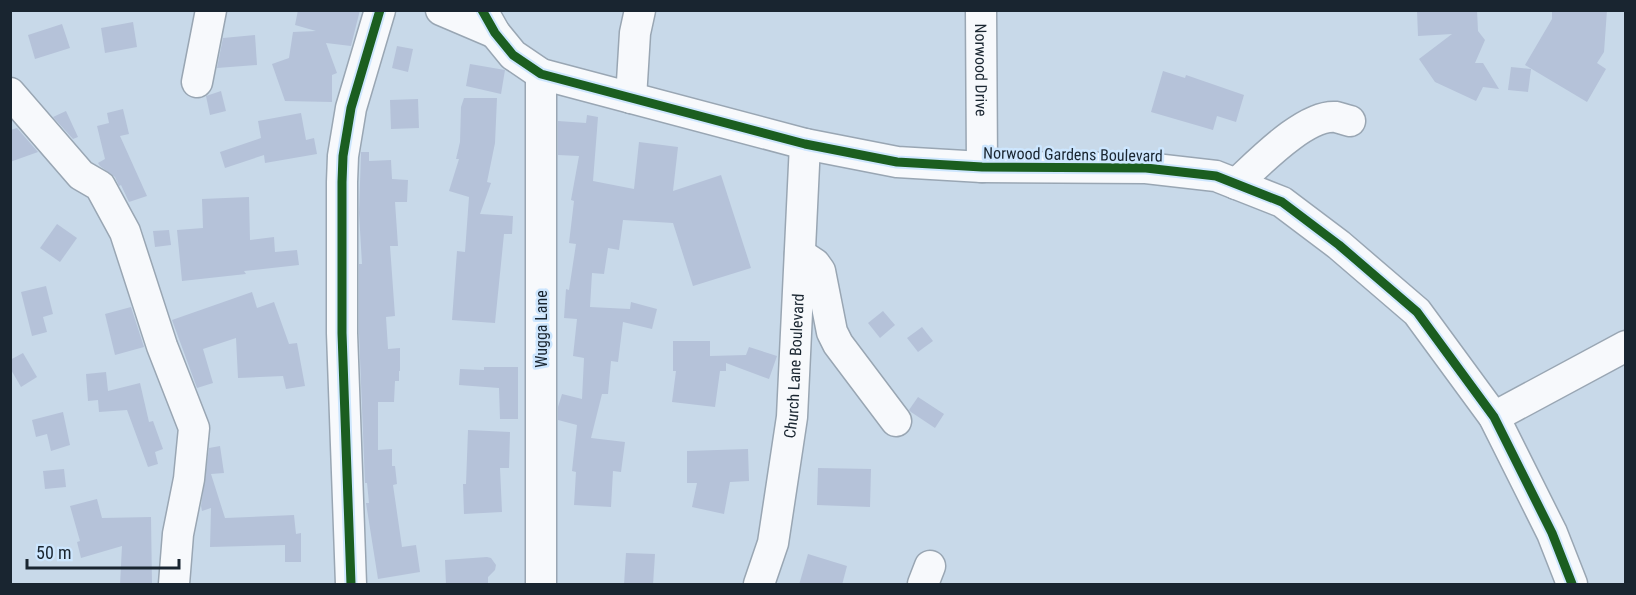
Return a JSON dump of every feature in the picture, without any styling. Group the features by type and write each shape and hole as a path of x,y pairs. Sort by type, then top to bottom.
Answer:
{"street":[{"path":"197,82 212,10"},
{"path":"351,585 342,333 343,156 351,108 380,10"},
{"path":"441,10 488,22"},
{"path":"631,98 635,33 640,10"},
{"name":"Norwood Drive","path":"981,10 982,167"},
{"name":"Norwood Gardens Boulevard","path":"488,22 513,55 541,74 805,144 897,162 982,167 1146,168 1216,176 1282,202 1339,245 1417,312 1494,417 1552,533 1572,585"},
{"name":"Wugga Lane","path":"541,74 541,585"},
{"path":"10,93 81,175 100,186 125,232 162,346 194,428 189,479 178,534 174,585"},
{"path":"1236,184 1282,142 1305,127 1324,118 1336,117 1350,121"},
{"name":"Church Lane Boulevard","path":"759,585 772,543 792,417 805,144"},
{"path":"800,254 815,264 820,271 832,332 838,344 896,421"},
{"path":"1494,417 1626,346"}],"building":[{"path":"298,10 360,10 351,46 326,43 337,73 332,75 332,102 285,101 272,64 289,58 293,32 316,31 295,25"},
{"path":"1417,10 1477,10 1478,31 1485,40 1475,63 1483,63 1499,89 1483,87 1476,101 1435,82 1419,59 1452,34 1418,36"},
{"path":"1552,10 1607,10 1604,52 1597,63 1606,69 1587,102 1525,65 1552,19"},
{"path":"133,22 137,47 105,53 101,28"},
{"path":"62,24 70,48 35,59 28,35"},
{"path":"255,35 257,65 217,68 223,38"},
{"path":"397,46 413,49 408,72 392,68"},
{"path":"470,64 505,70 501,94 466,86"},
{"path":"1511,67 1531,69 1528,92 1508,90"},
{"path":"1163,71 1185,78 1186,75 1244,95 1236,122 1217,116 1213,130 1151,112"},
{"path":"221,91 226,111 210,115 206,96"},
{"path":"464,98 497,98 495,143 487,182 491,183 480,214 513,216 512,234 504,234 495,323 452,320 457,251 465,252 469,197 449,191 459,159 456,159 460,142 461,107"},
{"path":"418,99 419,128 391,129 390,100"},
{"path":"123,109 129,134 120,136 147,196 129,202 115,177 98,163 105,159 97,126 109,123 107,113"},
{"path":"66,111 78,137 73,139 53,117"},
{"path":"301,113 306,140 314,138 317,154 265,163 264,155 225,168 220,152 261,138 258,121"},
{"path":"587,115 598,117 593,181 634,189 639,142 678,147 673,191 721,175 751,268 693,286 673,223 623,220 619,250 608,248 604,274 592,273 590,307 630,309 631,302 657,309 652,329 623,322 618,362 611,361 608,394 602,394 591,438 625,442 621,472 613,471 611,507 574,505 576,472 572,471 577,425 558,420 558,407 562,394 582,399 584,358 573,356 577,319 564,318 566,289 569,290 576,244 569,243 574,201 571,200 579,156 558,155 558,121 586,123"},
{"path":"17,128 38,152 10,162 10,130"},
{"path":"361,152 369,152 369,161 391,160 392,179 408,180 407,202 395,202 398,246 390,246 395,316 386,317 388,349 400,348 399,381 395,381 394,402 378,402 378,450 392,449 392,466 395,466 397,484 393,485 402,547 416,545 420,572 378,579 366,503 369,503 367,483 365,483 359,333 359,264 362,264 359,213"},
{"path":"249,197 250,240 274,237 275,252 297,250 299,265 182,281 177,230 203,228 202,199"},
{"path":"57,224 77,238 60,262 40,248"},
{"path":"169,230 171,245 155,247 153,231"},
{"path":"46,286 53,314 43,317 47,332 32,336 21,292"},
{"path":"252,292 257,308 274,302 289,344 297,343 305,386 286,389 283,376 238,378 236,338 203,349 213,383 197,388 172,320"},
{"path":"131,307 144,347 115,355 105,314"},
{"path":"883,311 895,325 880,338 868,323"},
{"path":"922,327 933,341 918,352 907,338"},
{"path":"673,341 710,341 710,356 746,355 749,347 777,356 769,379 726,363 726,371 720,371 715,407 672,402 676,371 673,371"},
{"path":"23,353 37,377 21,387 10,368 10,360"},
{"path":"484,367 518,367 518,419 500,419 499,388 459,385 460,369 484,370"},
{"path":"106,372 108,391 140,383 149,422 153,421 163,449 155,452 158,464 148,467 127,410 99,412 98,400 88,401 86,374"},
{"path":"918,397 944,414 935,428 909,410"},
{"path":"63,412 70,445 51,451 47,434 36,437 32,420"},
{"path":"468,430 510,432 509,468 500,468 502,512 464,514 463,484 466,484"},
{"path":"220,446 224,473 211,474 225,518 294,515 296,534 301,533 301,562 285,562 285,545 210,547 211,508 202,511 201,506 209,448"},
{"path":"748,449 749,481 730,482 724,514 692,507 697,483 687,483 687,451"},
{"path":"818,468 871,469 870,507 817,505"},
{"path":"64,469 66,487 45,489 43,471"},
{"path":"97,499 102,518 151,517 152,585 120,585 122,546 81,558 77,542 80,541 70,506"},
{"path":"626,553 655,554 653,585 624,585"},
{"path":"808,554 847,566 842,585 799,585"},
{"path":"491,558 496,565 495,570 488,577 488,585 446,585 445,560"}],"cycle path":[{"path":"351,584 342,333 343,156 351,108 380,10"},
{"path":"482,10 495,33 513,55 541,74 805,144 897,162 982,167 1146,168 1216,176 1282,202 1339,245 1417,312 1494,417 1552,533 1572,584"}]}
